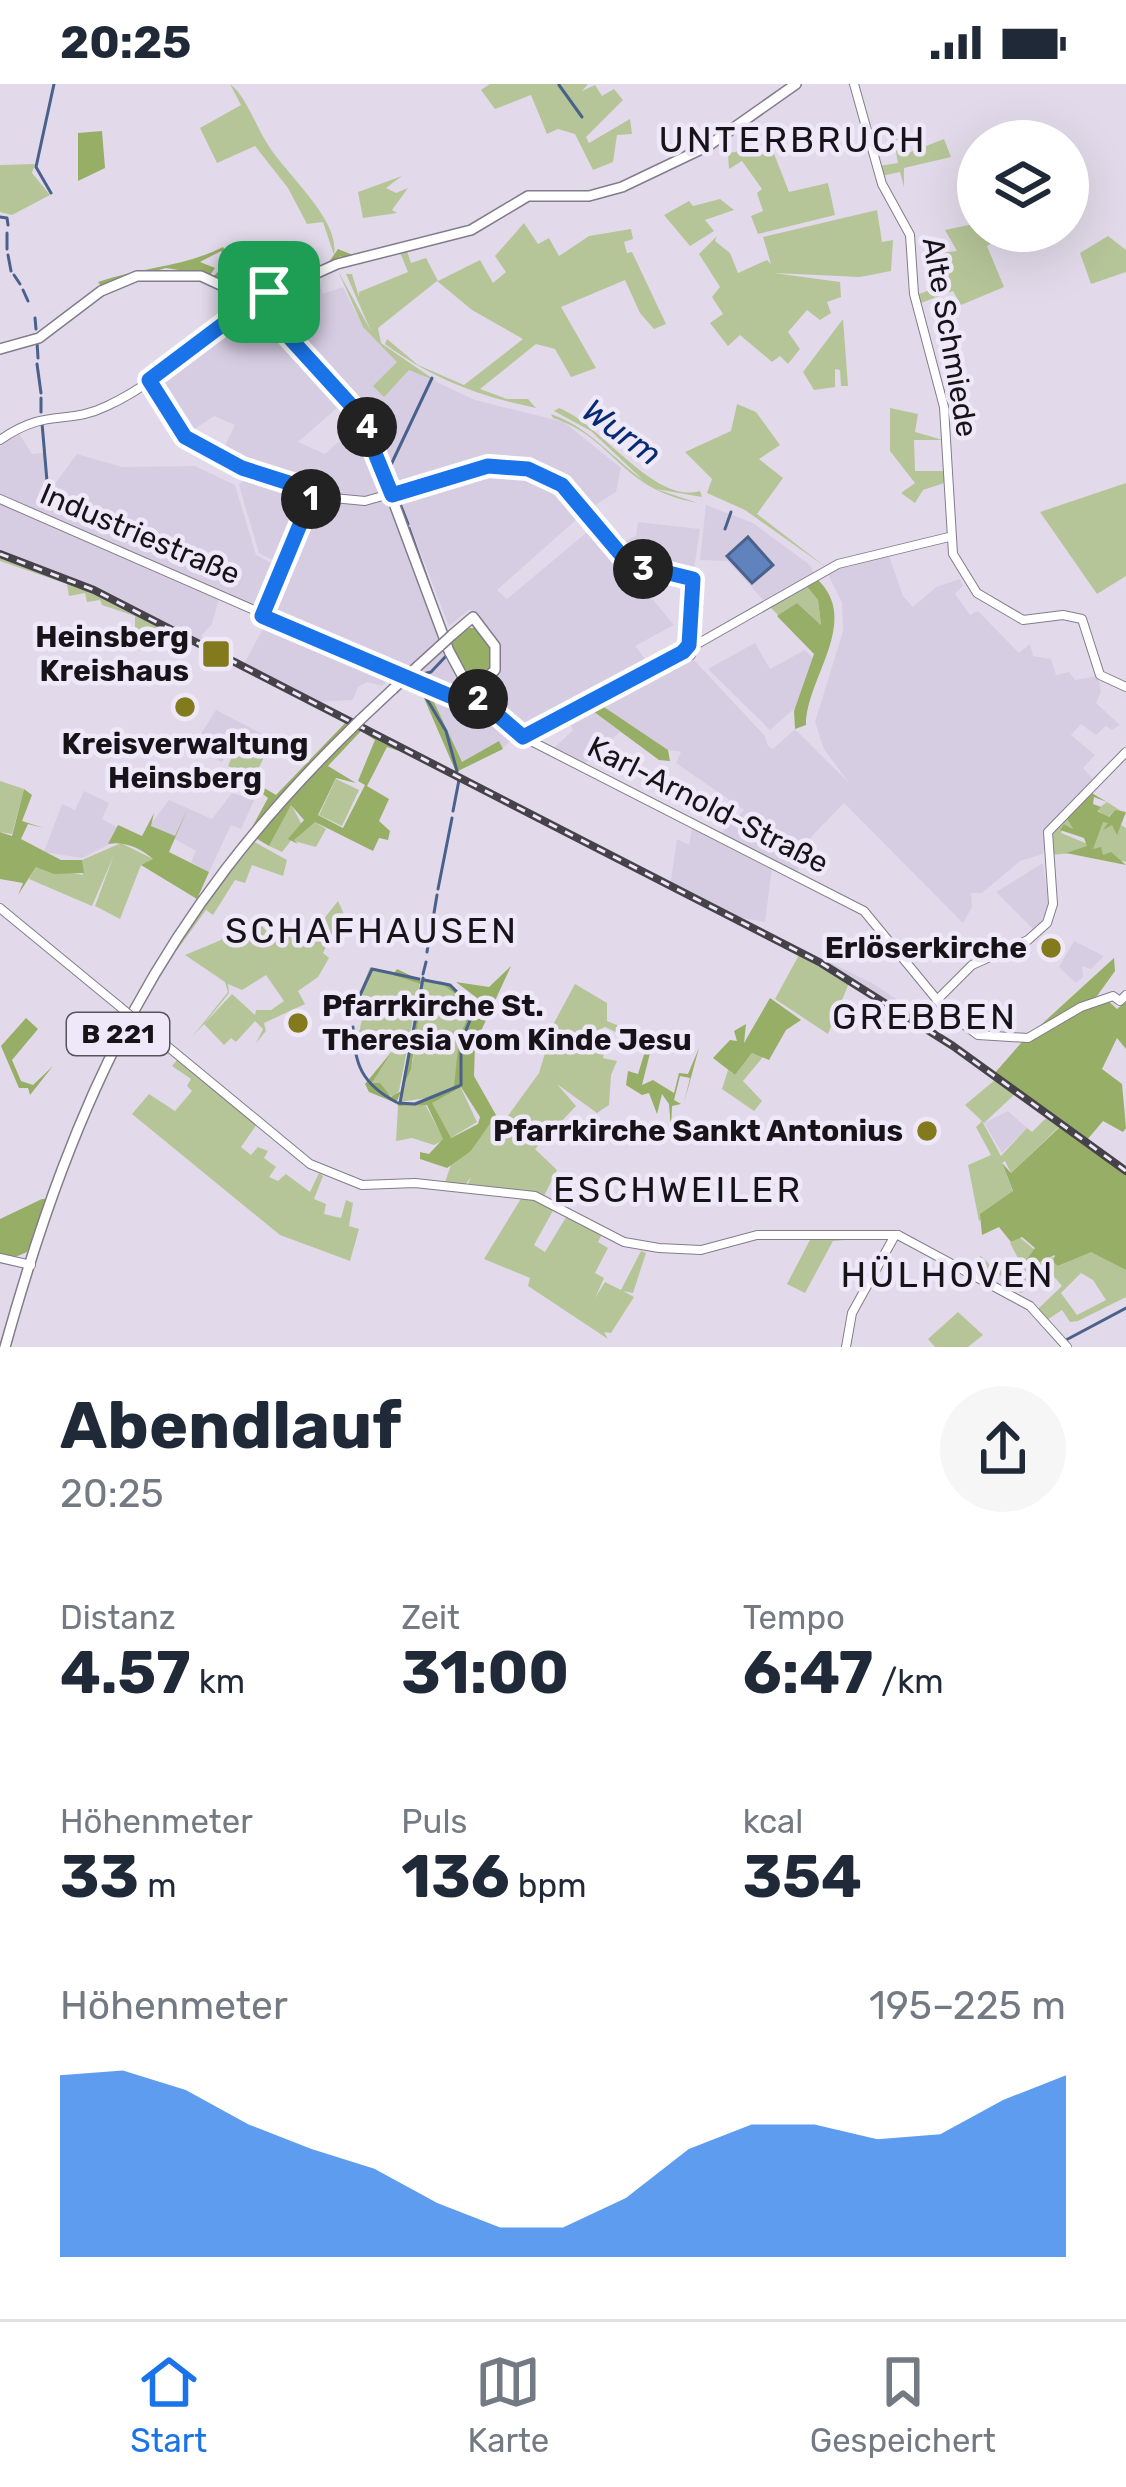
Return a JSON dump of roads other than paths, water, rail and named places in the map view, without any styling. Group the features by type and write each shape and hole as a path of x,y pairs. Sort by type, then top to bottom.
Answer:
{"main road":[{"path":"255,301 342,263 471,230 528,196 589,196 622,187 708,146 796,84"},
{"path":"0,349 39,338 101,291 136,276 188,273 255,301 359,414 447,653 463,679 476,688"},
{"path":"243,293 269,292"},
{"name":"B 221","path":"4,1341 80,1117 120,1029 213,883 254,831 360,720 393,689 447,653 452,635 473,624 484,630 497,660 476,688 483,705"}],"street":[{"name":"Alte Schmiede","path":"854,84 882,184 910,235 914,293 944,407 945,537"},
{"path":"0,440 40,417 96,411 149,380 255,301"},
{"path":"242,310 265,312"},
{"path":"149,380 180,432 244,464 346,501 495,464 517,466 558,482 628,563 692,578 688,648"},
{"path":"266,613 314,491"},
{"name":"Industriestraße","path":"0,499 417,674 457,697"},
{"path":"523,737 822,573 945,537 959,567 984,598 1023,620 1063,615 1082,619 1100,675 1126,687"},
{"path":"457,697 463,679"},
{"path":"457,697 476,688"},
{"name":"Karl-Arnold-Straße","path":"483,705 523,737 864,911 937,1000 970,1030 1018,1040 1113,996 1120,1001 1126,995"},
{"path":"937,1000 972,965 1028,940 1050,918 1047,859 1053,826 1126,752"},
{"path":"0,908 326,1174 364,1186 415,1183 542,1198 623,1242 659,1249 701,1250 757,1234 895,1236 1024,1302 1067,1347"},
{"path":"846,1347 852,1313 895,1236"},
{"path":"12,1261 25,1258 37,1245"},
{"path":"0,1258 31,1265"}],"water":[{"path":"748,537 773,565 752,583 727,556"}],"waterway":[{"path":"51,193 36,167 54,84"},
{"path":"559,85 582,117"},
{"path":"0,217 7,218 8,225"},
{"path":"7,233 7,249"},
{"path":"8,255 11,271"},
{"path":"14,275 20,284"},
{"path":"23,290 28,301"},
{"path":"35,318 36,329"},
{"path":"37,342 38,358"},
{"path":"37,364 41,393"},
{"path":"394,485 389,469 432,378"},
{"path":"41,398 41,412"},
{"path":"42,423 48,493"},
{"path":"399,501 408,524"},
{"path":"725,529 731,512"},
{"path":"409,528 434,599"},
{"path":"418,675 431,672 447,655"},
{"path":"419,686 446,731 457,771"},
{"path":"453,811 459,780"},
{"path":"438,889 452,818"},
{"path":"433,919 437,895"},
{"path":"427,952 431,927"},
{"path":"423,974 426,962"},
{"path":"355,1006 372,969 419,979"},
{"path":"400,1103 423,978"},
{"path":"424,980 450,985 473,1008"},
{"path":"461,1085 461,1043 474,1010"},
{"path":"353,1027 362,1072 396,1102"},
{"path":"398,1103 415,1104 459,1086"},
{"path":"1066,1340 1126,1308"}],"railway":[{"path":"0,554 94,590 821,963 953,1046 1126,1171"}],"place":[{"name":"Heinsberg Kreishaus","path":"216,654"},
{"name":"Kreisverwaltung Heinsberg","path":"185,707"},
{"name":"Erlöserkirche","path":"1051,948"},
{"name":"Pfarrkirche St. Theresia vom Kinde Jesu","path":"298,1023"},
{"name":"Pfarrkirche Sankt Antonius","path":"927,1131"}],"district":[{"name":"UNTERBRUCH","path":"793,139"},
{"name":"SCHAFHAUSEN","path":"372,930"},
{"name":"GREBBEN","path":"925,1016"},
{"name":"ESCHWEILER","path":"678,1189"},
{"name":"HÜLHOVEN","path":"948,1274"}],"water label":[{"name":"Wurm","path":"622,432"}]}
